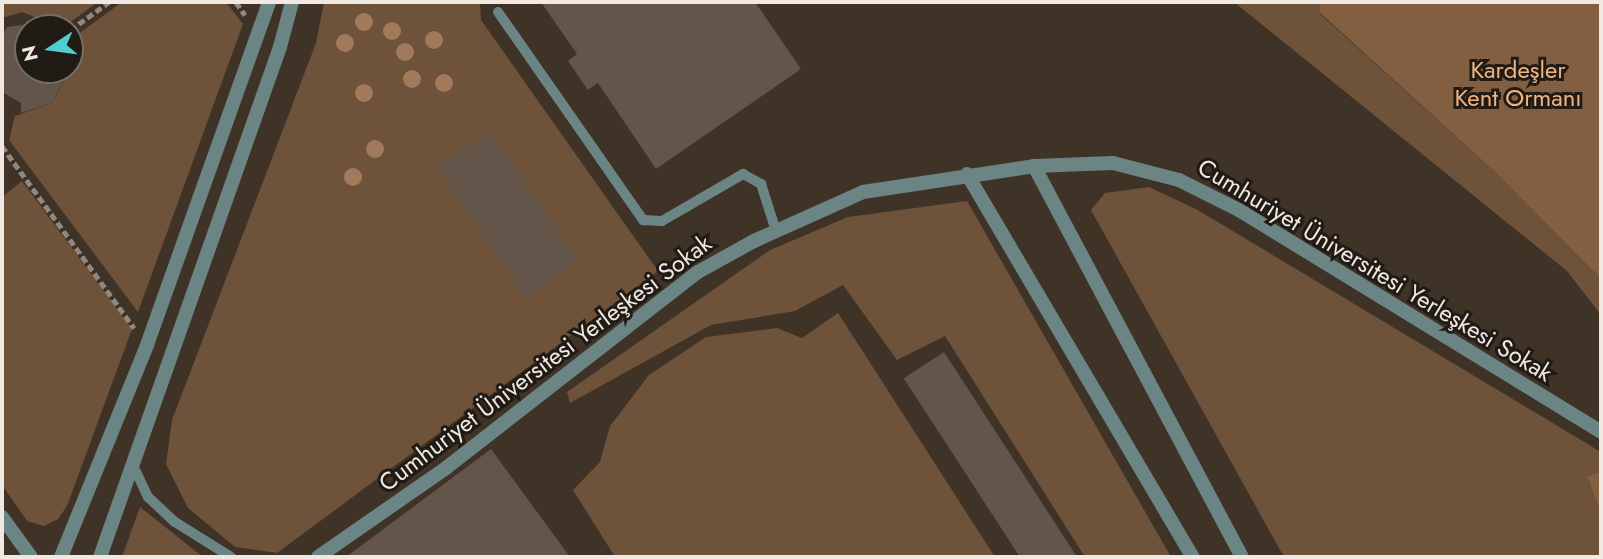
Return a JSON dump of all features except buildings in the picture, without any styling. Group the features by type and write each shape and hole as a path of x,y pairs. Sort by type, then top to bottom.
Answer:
{"street":[{"path":"61,557 147,345 270,2"},
{"path":"100,557 281,47 292,2"},
{"name":"Cumhuriyet Üniversitesi Yerleşkesi Sokak","path":"318,557 446,468 698,272 776,231 863,192 967,174 1034,166 1113,163 1179,180 1239,210 1601,432"},
{"path":"1034,166 1242,557"},
{"path":"967,174 1193,557"},
{"path":"2,517 31,557"}],"lane":[{"path":"498,12 643,220 662,221 743,174 761,184 776,231"},
{"path":"132,461 148,497 175,522 231,557"}],"path":[{"path":"84,20 109,2"},
{"path":"2,146 147,345"}],"shaded area":[{"path":"2,2 98,2 81,14 22,12 2,18"},
{"path":"122,2 226,2 243,24 138,312 9,140 15,116 52,103 62,84 84,84 84,30"},
{"path":"324,2 480,2 481,20 658,271 277,553 235,547 188,508 166,464 172,420 316,43"},
{"path":"1234,2 1321,2 1319,13 1495,172 1601,279 1601,315 1567,271"},
{"path":"22,181 132,329 67,506 58,519 44,526 27,521 2,485 2,197"},
{"path":"1149,187 1196,209 1601,452 1601,472 1587,476 1601,514 1601,557 1284,557 1091,210 1105,193"},
{"path":"967,201 1171,557 1085,557 945,336 897,360 843,285 795,311 711,325 570,403 567,392 770,250 848,217"},
{"path":"838,313 995,557 615,557 573,490 600,462 610,426 649,375 706,337 777,328 802,338"},
{"path":"140,507 203,557 122,557"}],"green space":[{"name":"Kardeşler Kent Ormanı","path":"1321,2 1601,2 1601,279 1495,172 1319,12"},
{"path":"1601,472 1601,514 1587,476"}]}
